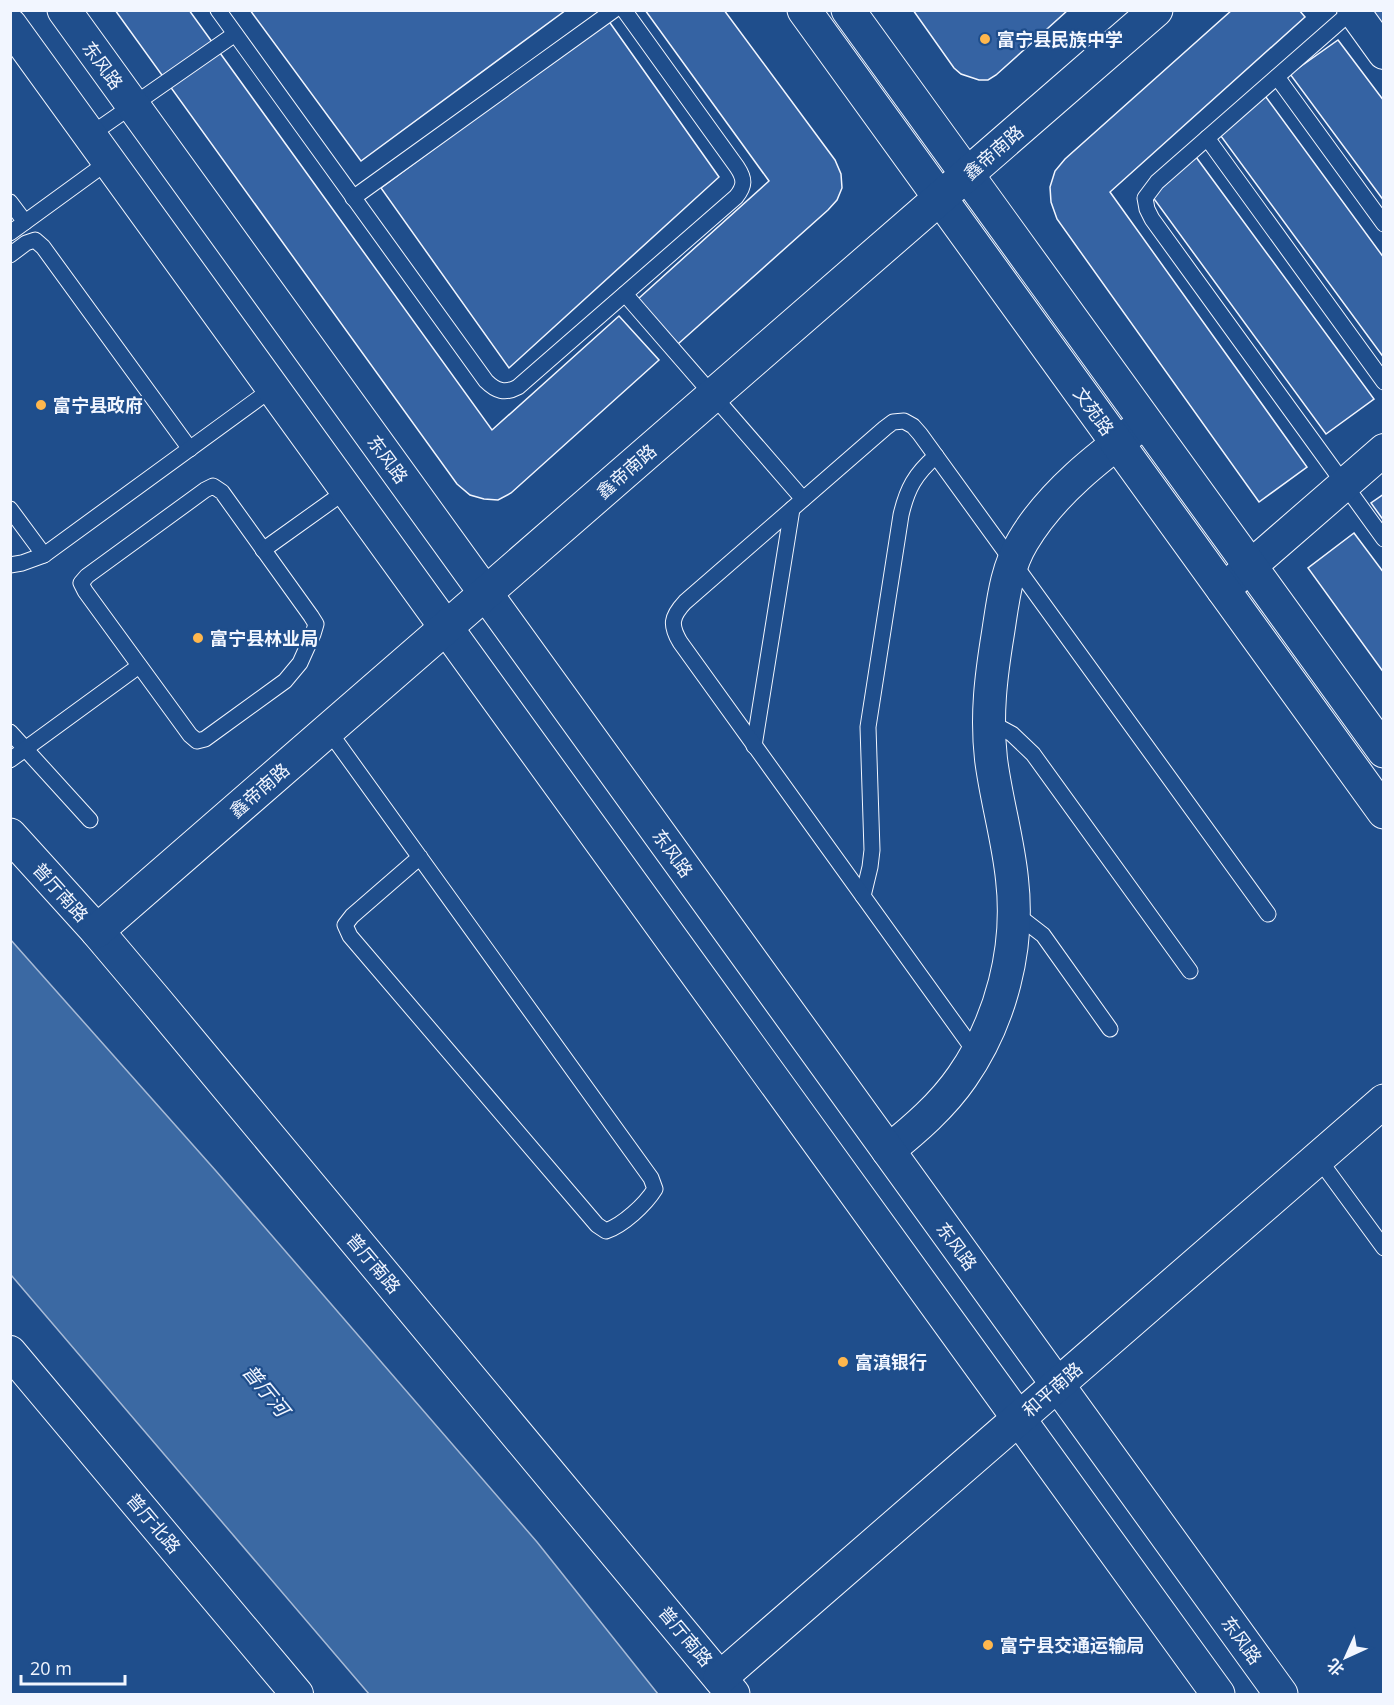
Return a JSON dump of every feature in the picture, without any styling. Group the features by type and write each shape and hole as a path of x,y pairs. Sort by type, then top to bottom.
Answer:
{"street":[{"name":"东风路","path":"64,10 1281,1695"},
{"name":"文苑路","path":"804,10 1383,812"},
{"name":"文苑路","path":"848,10 1383,751"},
{"name":"鑫帝南路","path":"97,931 1156,10"},
{"path":"1353,11 1383,52"},
{"path":"10,25 1218,1695"},
{"path":"888,1151 940,1105 962,1078 994,1017 1005,984 1014,916 1013,881 991,760 988,721 990,682 1004,591 1012,562 1033,527 1058,496 1087,468 1146,422"},
{"path":"1223,590 1383,450"},
{"name":"普厅南路","path":"10,835 97,931 727,1686"},
{"name":"和平南路","path":"727,1686 1018,1418 1383,1101"},
{"name":"普厅北路","path":"10,1352 297,1695"}],"lane":[{"path":"218,10 486,381 492,388 501,391 510,391 518,387 736,197 744,183 737,167 624,10"},
{"path":"353,198 614,10"},
{"path":"1353,11 1150,189 1145,198 1152,219 1383,539"},
{"path":"90,135 235,34"},
{"path":"1277,77 1383,224"},
{"path":"1207,138 1383,382"},
{"path":"10,233 109,161"},
{"path":"10,202 25,222"},
{"path":"10,255 26,243 35,240 44,247 190,449"},
{"path":"625,294 713,395 797,504 754,746"},
{"path":"10,565 44,555 273,388"},
{"path":"976,1053 674,632 673,620 677,610 685,602 893,422 904,421 913,426 936,456 1268,914"},
{"path":"863,896 872,850 869,718 901,515 905,497 913,482 936,456"},
{"path":"213,486 222,492 311,616 315,624 313,634 300,663 285,681 205,739 197,741 190,735 139,666 81,583 87,576 213,486"},
{"path":"263,550 347,490"},
{"path":"10,509 44,555"},
{"path":"10,760 139,666"},
{"path":"988,721 1012,734 1033,754 1190,971"},
{"path":"328,730 420,857 651,1178 655,1189 648,1200 615,1228 606,1231 597,1225 350,936 345,925 352,916 420,857"},
{"path":"10,732 90,820"},
{"path":"1014,916 1021,918 1043,935 1110,1029"},
{"path":"1318,1158 1383,1248"}],"water":[{"name":"普厅河","path":"10,939 216,1171 537,1542 658,1694 369,1694 11,1275"}],"building":[{"path":"115,10 189,10 492,430 619,316 659,360 511,493 498,500 470,495 457,484"},
{"path":"250,10 566,10 361,161"},
{"path":"645,10 724,10 835,160 841,174 842,188 837,200 828,210 678,344 638,299 769,181"},
{"name":"富宁县民族中学","path":"913,10 1068,10 996,75 988,80 979,80 961,74 954,68"},
{"path":"1232,10 1299,10 1305,17 1110,192 1307,467 1259,502 1057,219 1051,202 1050,187 1055,171 1065,159"},
{"path":"1361,10 1384,10 1384,41"},
{"path":"608,20 719,177 509,368 381,188"},
{"path":"1338,40 1384,101 1384,201 1290,74"},
{"path":"1263,93 1384,258 1384,358 1215,128"},
{"path":"1196,157 1374,399 1326,434 1149,192"},
{"path":"1384,494 1384,521 1371,503"},
{"path":"1354,533 1384,573 1384,673 1308,568"}],"place":[{"name":"富宁县民族中学","path":"985,39"},
{"name":"富宁县政府","path":"41,405"},
{"name":"富宁县林业局","path":"198,638"},
{"name":"富滇银行","path":"843,1362"},
{"name":"富宁县交通运输局","path":"988,1645"}]}
